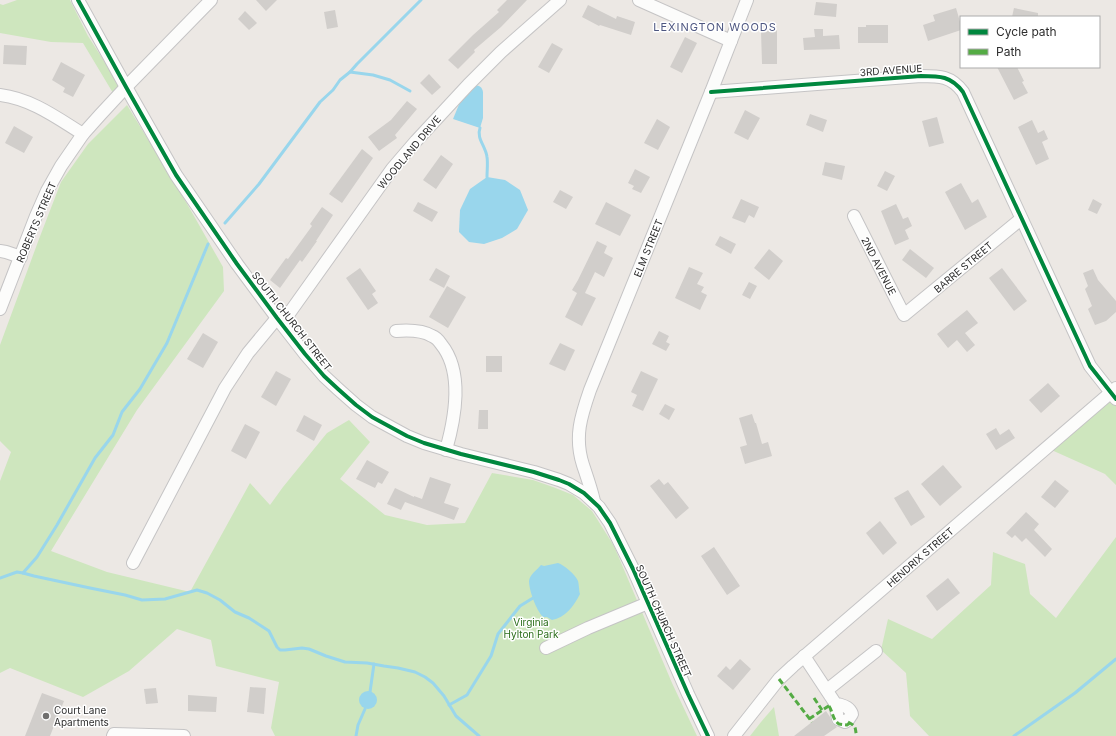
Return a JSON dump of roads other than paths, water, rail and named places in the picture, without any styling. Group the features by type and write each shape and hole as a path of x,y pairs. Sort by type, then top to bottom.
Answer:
{"street":[{"name":"SOUTH CHURCH STREET","path":"78,0 176,175 237,264 278,320 324,376 356,405 372,417 407,436 446,450 545,475 578,489 594,501 604,514 615,533 708,736"},
{"name":"ROBERTS STREET","path":"0,309 36,216 61,166 83,134 126,87 212,0"},
{"name":"WOODLAND DRIVE","path":"133,563 225,388 248,353 278,320 288,315 392,169 416,141 501,52 560,0"},
{"path":"639,0 731,41"},
{"name":"ELM STREET","path":"594,501 579,447 579,430 584,409 590,390 747,0"},
{"name":"3RD AVENUE","path":"711,92 921,76 940,76 950,79 957,84 1090,366 1114,393"},
{"path":"0,95 34,105 55,116 83,134"},
{"name":"2ND AVENUE","path":"854,216 904,315"},
{"name":"BARRE STREET","path":"904,315 1021,219"},
{"path":"0,251 21,257"},
{"path":"396,331 415,331 432,336 445,349 449,357 452,366 455,394 453,425 446,450"},
{"name":"HENDRIX STREET","path":"734,736 780,679 804,656 1114,393"},
{"path":"546,648 588,628 648,603"},
{"path":"827,690 876,651"},
{"path":"804,656 836,703"},
{"path":"113,736 114,734 184,736"}],"water":[{"path":"475,85 480,87 483,92 483,118 480,128 453,119 460,102"},
{"path":"487,177 505,180 520,190 528,210 517,229 502,238 484,244 469,242 459,232 460,210 470,189"},
{"path":"558,563 569,570 577,578 580,594 569,611 561,617 552,620 547,617 543,617 540,614 535,605 529,581 532,574 541,565 544,566"},
{"path":"368,691 374,694 377,700 374,706 368,709 362,706 359,700 362,694"}],"waterway":[{"path":"225,223 259,184 320,102 333,90 340,80 350,72 421,0"},
{"path":"350,72 373,75 390,80 410,91"},
{"path":"480,128 479,135 487,157 487,177"},
{"path":"23,573 37,557 95,458 113,435 122,412 140,389 167,343 208,244"},
{"path":"0,578 17,572 142,600 165,599 197,590 207,593 220,600 235,612 249,618 269,631 280,650 302,648 309,649 345,662 367,663 398,668 415,672 425,677 433,683 444,696 456,716 479,736"},
{"path":"449,705 467,695 491,656 498,634 520,606 533,598"},
{"path":"1014,736 1075,693 1116,659"},
{"path":"370,692 374,664"},
{"path":"356,736 358,725 365,709"}],"place":[{"name":"Court Lane Apartments","path":"46,716"}],"district":[{"name":"LEXINGTON WOODS","path":"715,27"}],"park label":[{"name":"Virginia Hylton Park","path":"531,628"}]}
